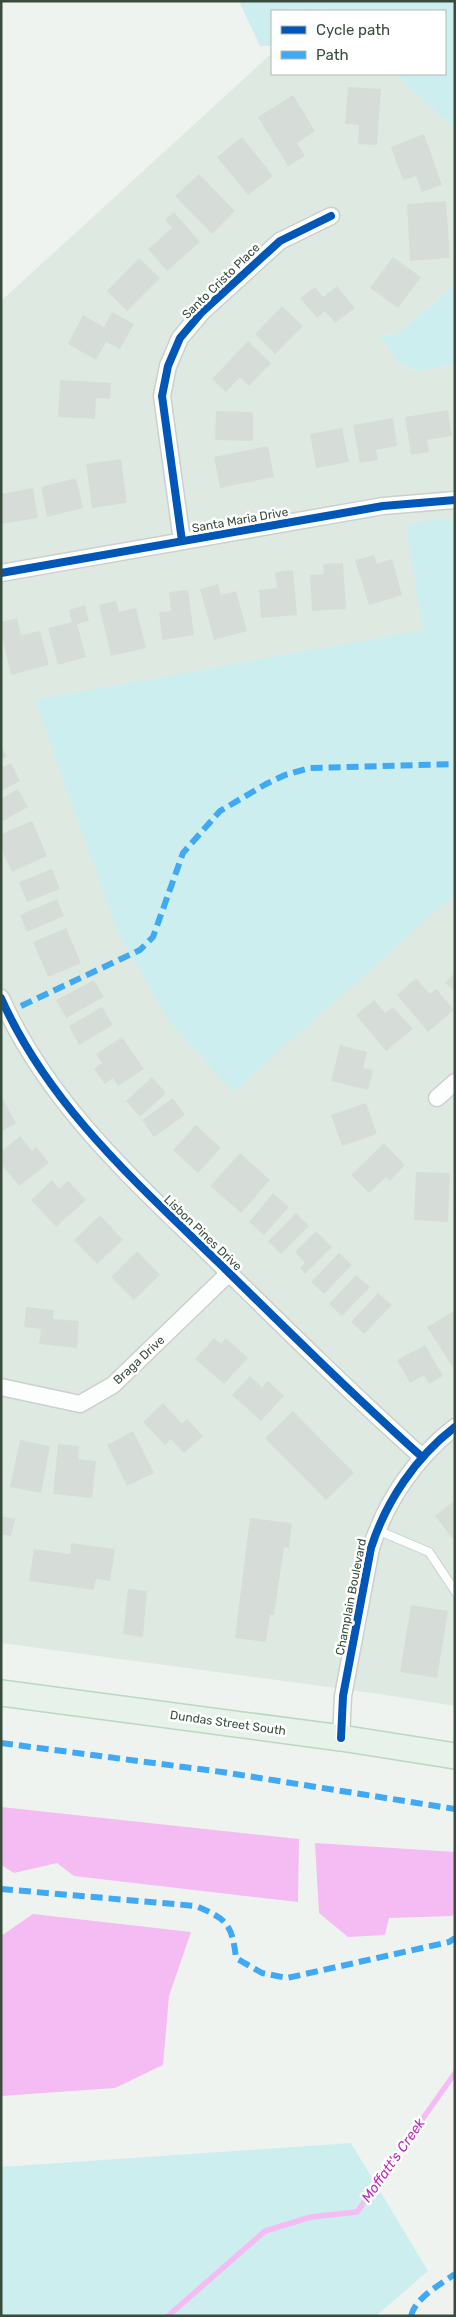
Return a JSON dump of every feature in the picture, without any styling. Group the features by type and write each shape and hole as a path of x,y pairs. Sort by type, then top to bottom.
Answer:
{"main road":[{"name":"Dundas Street South","path":"1,1693 341,1738 455,1756"}],"street":[{"name":"Santo Cristo Place","path":"182,541 162,396 171,359 180,338 202,312 280,240 331,216"},
{"name":"Santa Maria Drive","path":"1,573 382,506 455,500"},
{"name":"Lisbon Pines Drive","path":"1,998 27,1048 68,1109 90,1136 229,1273 422,1458"},
{"path":"437,1098 455,1082"},
{"name":"Braga Drive","path":"1,1386 80,1404 113,1385 229,1273"},
{"name":"Champlain Boulevard","path":"341,1738 343,1696 371,1548 377,1530 395,1494 422,1458 455,1427"}],"lane":[{"path":"377,1530 429,1552 455,1591"}],"shaded area":[{"path":"239,1 455,1 455,128 395,75 446,75 446,10 271,10 271,46 260,46"},
{"path":"271,54 271,75 395,75 455,128 455,285 394,336 380,335 400,364 416,371 455,364 455,1706 373,1693 1,1643 1,301"},
{"path":"455,285 455,364 417,371 400,364 379,335 394,336"},
{"path":"440,519 455,521 455,894 233,1092 169,1021 118,933 35,700 423,630 406,525"},
{"path":"1,1807 299,1839 298,1902 74,1876 57,1863 14,1873 1,1865"},
{"path":"315,1843 455,1852 455,1913 452,1916 389,1918 385,1935 348,1937 319,1913"},
{"path":"33,1914 191,1932 169,1996 163,2065 115,2088 1,2096 1,1936"},
{"path":"351,2143 428,2271 376,2316 1,2316 1,2167"}],"building":[{"path":"348,87 381,89 377,145 358,144 359,125 345,124"},
{"path":"293,95 315,131 297,143 305,156 288,166 258,117"},
{"path":"424,134 442,185 422,192 416,176 403,180 391,147"},
{"path":"242,137 273,176 248,195 217,157"},
{"path":"199,174 235,211 212,234 175,196"},
{"path":"446,201 450,258 410,261 407,204"},
{"path":"174,212 200,242 167,271 148,249 172,228 165,220"},
{"path":"393,257 421,277 398,308 370,288"},
{"path":"139,258 160,278 127,311 107,291"},
{"path":"337,286 355,308 335,323 325,311 317,318 300,298 315,287 323,297"},
{"path":"282,306 303,326 275,354 255,334"},
{"path":"112,312 134,324 120,349 106,342 96,360 68,344 83,315 104,327"},
{"path":"248,341 271,363 249,386 240,377 226,392 212,379"},
{"path":"60,380 111,383 110,399 96,398 95,419 58,417"},
{"path":"448,410 452,436 427,440 429,452 411,455 405,417"},
{"path":"216,411 253,412 253,441 215,440"},
{"path":"393,418 397,446 376,450 378,460 360,463 353,425"},
{"path":"342,428 349,462 316,468 310,434"},
{"path":"268,446 274,477 220,488 214,457"},
{"path":"121,459 127,503 92,508 86,464"},
{"path":"76,478 83,508 47,517 41,487"},
{"path":"33,488 38,518 1,524 1,494"},
{"path":"374,555 377,564 392,559 402,595 369,605 355,560"},
{"path":"343,563 346,609 312,611 310,575 324,574 323,564"},
{"path":"293,570 297,615 261,618 259,590 277,588 275,572"},
{"path":"218,584 221,595 236,591 247,631 214,640 200,589"},
{"path":"188,590 194,635 162,640 159,612 171,611 169,592"},
{"path":"116,601 119,612 136,608 146,648 111,656 99,605"},
{"path":"85,605 89,621 77,624 86,657 58,665 48,628 72,622 69,610"},
{"path":"17,618 21,635 40,631 49,665 11,675 1,633 1,622"},
{"path":"1,746 7,756 1,760"},
{"path":"11,763 20,781 1,791 1,768"},
{"path":"18,789 28,807 1,822 1,799"},
{"path":"32,821 47,856 12,872 1,849 1,834"},
{"path":"52,869 60,889 27,902 19,882"},
{"path":"57,899 64,916 27,932 20,915"},
{"path":"66,928 81,963 48,977 33,942"},
{"path":"455,972 455,991 445,983"},
{"path":"416,978 430,994 436,989 454,1010 428,1032 397,995"},
{"path":"94,980 104,997 66,1018 56,1000"},
{"path":"374,1000 385,1013 393,1007 413,1029 386,1051 356,1015"},
{"path":"102,1007 113,1025 79,1045 69,1026"},
{"path":"122,1037 144,1069 118,1086 113,1078 105,1084 94,1069 102,1063 96,1054"},
{"path":"340,1045 367,1052 363,1068 373,1070 368,1090 331,1081"},
{"path":"152,1077 166,1093 140,1117 126,1101"},
{"path":"1,1096 16,1123 1,1132"},
{"path":"173,1098 185,1115 154,1137 142,1120"},
{"path":"366,1103 377,1134 342,1146 331,1115"},
{"path":"196,1125 221,1148 198,1173 173,1150"},
{"path":"20,1136 32,1151 36,1147 49,1163 19,1186 1,1164 1,1152"},
{"path":"384,1143 405,1165 390,1181 386,1177 369,1193 351,1175"},
{"path":"240,1153 270,1180 241,1213 210,1186"},
{"path":"416,1172 450,1173 448,1222 414,1220"},
{"path":"52,1180 59,1189 68,1181 86,1200 56,1227 31,1200"},
{"path":"273,1193 289,1207 264,1235 249,1222"},
{"path":"296,1213 309,1226 281,1254 268,1241"},
{"path":"100,1215 123,1240 97,1264 74,1240"},
{"path":"316,1231 332,1247 305,1274 300,1268 305,1263 295,1252"},
{"path":"137,1251 160,1275 134,1300 111,1277"},
{"path":"339,1253 352,1265 324,1294 311,1282"},
{"path":"356,1275 370,1287 342,1316 329,1304"},
{"path":"378,1293 392,1305 364,1334 351,1322"},
{"path":"26,1307 54,1310 53,1319 79,1321 77,1348 39,1344 41,1329 24,1327"},
{"path":"455,1312 455,1371 427,1327"},
{"path":"214,1338 221,1344 226,1338 248,1358 224,1384 195,1359"},
{"path":"425,1345 443,1376 429,1384 424,1375 410,1383 397,1360"},
{"path":"250,1376 262,1387 268,1381 284,1396 261,1421 232,1395"},
{"path":"163,1403 182,1424 187,1419 203,1436 184,1453 171,1439 165,1445 143,1422"},
{"path":"293,1411 354,1473 326,1500 265,1438"},
{"path":"133,1431 154,1473 127,1486 107,1445"},
{"path":"20,1440 50,1446 41,1493 10,1487"},
{"path":"58,1444 79,1446 78,1459 96,1461 92,1498 53,1494"},
{"path":"455,1500 455,1542 435,1516"},
{"path":"1,1516 15,1519 11,1536 1,1534"},
{"path":"250,1518 292,1523 289,1548 284,1547 274,1615 270,1615 266,1642 235,1638"},
{"path":"71,1543 115,1549 110,1581 96,1579 94,1590 29,1581 34,1549 70,1554"},
{"path":"128,1589 147,1591 143,1637 123,1634"},
{"path":"411,1605 448,1611 437,1678 400,1672"}],"waterway":[{"name":"Moffatt's Creek","path":"168,2316 265,2231 311,2217 357,2212 455,2073"}],"marked path":[{"path":"21,1006 140,950 153,937 183,853 220,811 266,784 285,775 310,768 455,764"},
{"path":"1,1743 222,1772 455,1809"},
{"path":"1,1889 196,1906 215,1915 226,1924 230,1930 236,1958 262,1973 287,1978 449,1942 455,1938"},
{"path":"411,2316 413,2309 423,2297 455,2274"}],"cycle path":[{"path":"182,541 162,396 168,366 180,338 202,312 280,241 331,216"},
{"path":"1,573 383,506 455,500"},
{"path":"1,998 21,1037 44,1074 97,1141 127,1173 295,1337 422,1457"},
{"path":"341,1738 343,1696 371,1548 377,1531 394,1497 415,1466 455,1427"}]}
